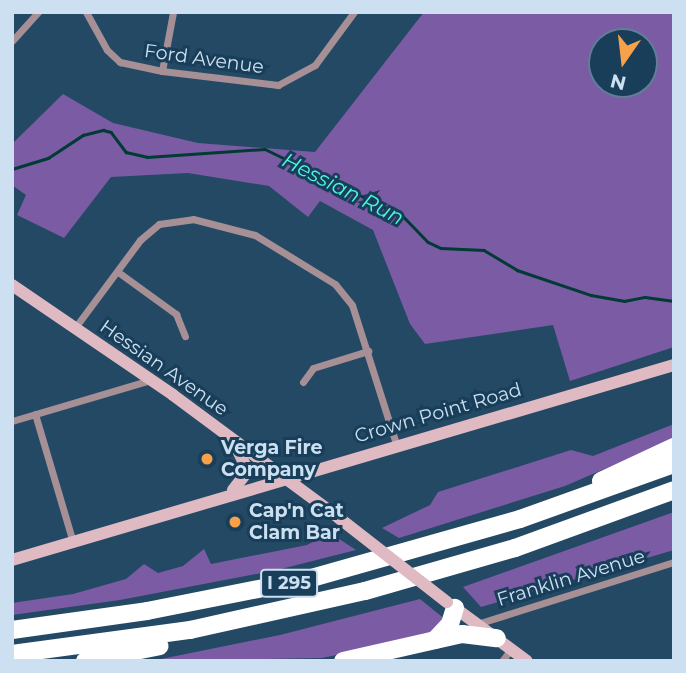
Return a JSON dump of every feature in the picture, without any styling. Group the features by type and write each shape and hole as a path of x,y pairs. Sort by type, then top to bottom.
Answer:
{"highway":[{"path":"558,506 577,492 674,447"},
{"name":"I 295","path":"12,630 147,611 308,579 558,506 674,464"},
{"name":"I 295","path":"12,654 190,630 445,570 674,490"},
{"path":"435,640 450,624 451,605"},
{"path":"85,661 171,644 190,630"},
{"path":"343,661 474,634 504,644"}],"main road":[{"name":"Hessian Avenue","path":"12,285 285,477 527,661"},
{"name":"Crown Point Road","path":"12,559 396,444 674,365"},
{"path":"230,493 247,471 234,440"}],"street":[{"path":"12,41 38,12"},
{"name":"Ford Avenue","path":"86,12 107,50 120,62 162,71 278,85 315,65 354,12"},
{"path":"162,71 173,12"},
{"path":"74,329 147,232 172,220 193,219 255,235 335,284 352,304 396,444"},
{"path":"118,272 176,314 186,336"},
{"path":"303,382 313,368 368,351"},
{"path":"12,421 150,380"},
{"path":"35,414 73,542"},
{"name":"Franklin Avenue","path":"477,624 674,562"},
{"path":"502,661 504,644"}],"shaded area":[{"path":"424,12 674,12 674,347 570,381 553,325 425,344 410,324 373,230 320,201 308,217 269,186 188,173 111,177 64,238 17,215 26,195 12,185 12,144 63,94 113,123 198,143 315,152"},
{"path":"674,424 674,439 565,486 399,538 382,528 430,505 438,492 571,450 593,456"},
{"path":"674,512 674,550 481,607 463,587"},
{"path":"330,533 356,550 277,570 120,600 12,615 12,603 73,594 126,579 144,564 158,573 183,566 204,549 211,564 307,545"},
{"path":"420,599 446,620 428,636 322,658 151,661 280,635"}],"waterway":[{"name":"Hessian Run","path":"12,169 48,158 83,135 103,130 111,132 126,152 147,157 265,149 403,216 428,242 441,248 484,250 517,270 591,295 624,301 645,297 674,301"}],"place":[{"name":"Verga Fire Company","path":"207,459"},
{"name":"Cap'n Cat Clam Bar","path":"235,522"}]}
